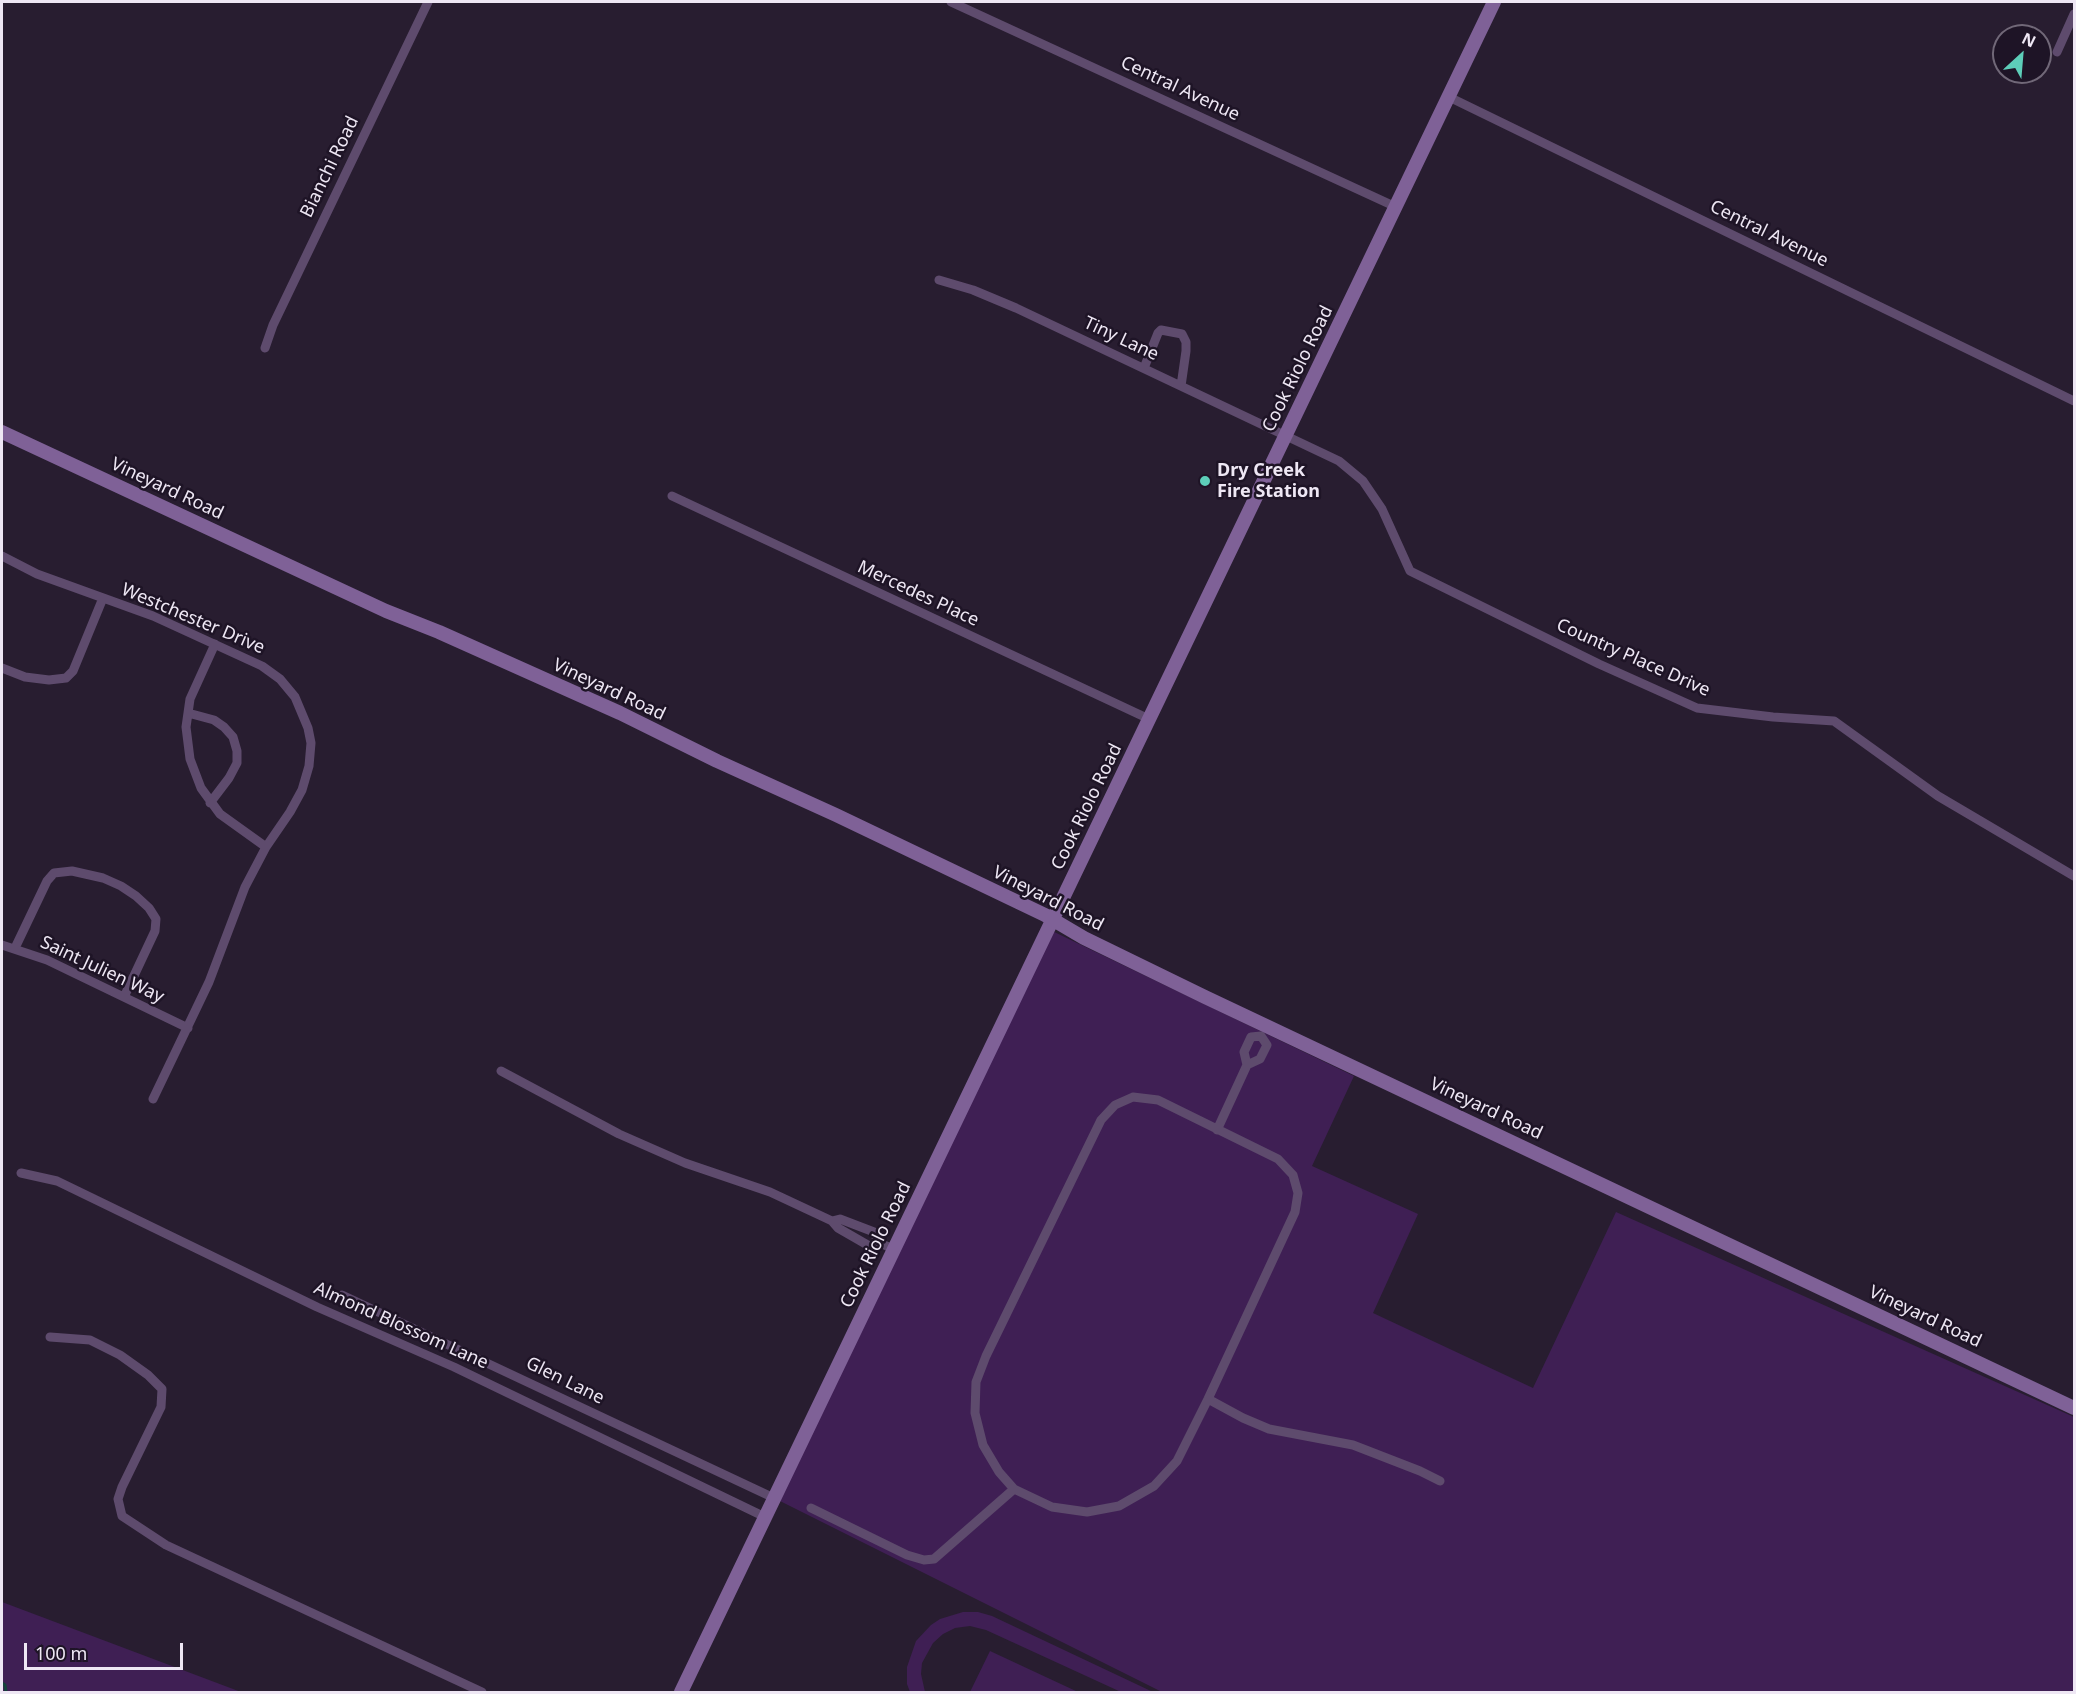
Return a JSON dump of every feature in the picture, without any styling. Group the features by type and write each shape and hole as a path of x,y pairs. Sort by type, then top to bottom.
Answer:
{"street":[{"name":"Bianchi Road","path":"265,348 273,325 428,2"},
{"name":"Central Avenue","path":"951,2 1396,207"},
{"name":"Cook Riolo Road","path":"681,1692 1494,2"},
{"path":"2057,52 2074,14"},
{"name":"Central Avenue","path":"1449,97 2074,401"},
{"name":"Tiny Lane","path":"939,280 973,290 1016,308 1286,436"},
{"path":"1144,368 1161,330 1182,334 1186,342 1186,351 1181,386"},
{"name":"Vineyard Road","path":"2,432 386,611 439,632 620,713 1053,920 1264,1031 2074,1408"},
{"name":"Country Place Drive","path":"1286,436 1339,461 1362,481 1382,509 1410,571 1599,664 1697,708 1834,721 1938,796 2074,876"},
{"name":"Mercedes Place","path":"672,496 1149,719"},
{"name":"Westchester Drive","path":"2,556 37,574 153,616 262,666 280,679 295,697 308,728 309,766 302,790 266,847 245,887 223,949 153,1099"},
{"path":"2,668 25,677 50,680 66,678 74,671 103,598"},
{"path":"215,644 195,686 188,713 187,742 190,759 195,775 210,803 235,827 266,847"},
{"path":"188,713 214,720 224,726 233,737 237,751 237,763 230,778 210,803"},
{"path":"15,948 47,881 54,873 72,871 103,878 121,886 149,908 156,919 155,931 124,997"},
{"name":"Saint Julien Way","path":"2,945 47,960 188,1028"},
{"path":"1217,1130 1247,1065 1244,1052 1251,1037 1264,1031 1267,1045 1260,1059 1247,1065"},
{"path":"501,1071 619,1134 685,1163 770,1192 832,1221 838,1228 871,1247 878,1242"},
{"path":"1133,1098 1158,1100 1217,1130 1278,1159 1293,1174 1298,1193 1295,1212 1177,1461 1154,1486 1119,1506 1087,1512 1052,1507 1014,1489 999,1472 983,1445 975,1413 976,1382 986,1356 1101,1120 1114,1105 1133,1098"},
{"name":"Almond Blossom Lane","path":"21,1173 57,1181 315,1306 454,1368 765,1516"},
{"path":"832,1221 840,1219 874,1232 878,1242 893,1249"},
{"path":"852,1237 857,1226"},
{"name":"Glen Lane","path":"342,1295 774,1498"},
{"path":"50,1337 90,1340 120,1355 148,1375 162,1389 161,1407 122,1486 118,1499 122,1516 166,1545 482,1692"},
{"path":"1208,1399 1269,1429 1353,1445 1440,1481"},
{"path":"811,1508 907,1555 924,1560 934,1559 1014,1489"}],"shaded area":[{"path":"1048,929 1354,1076 1312,1166 1418,1214 1373,1313 1533,1388 1616,1212 2074,1417 2074,1692 1162,1692 774,1498"},
{"path":"2,1602 241,1692 2,1692"},
{"path":"963,1612 978,1612 992,1616 1153,1692 1121,1692 986,1630 970,1626 955,1628 943,1634 933,1643 922,1663 921,1674 925,1692 910,1692 907,1684 907,1667 916,1641 940,1619"},
{"path":"990,1651 1078,1692 970,1692"}],"waterway":[{"path":"2,1683 5,1685 6,1692"}],"place":[{"name":"Dry Creek Fire Station","path":"1205,481"}]}
